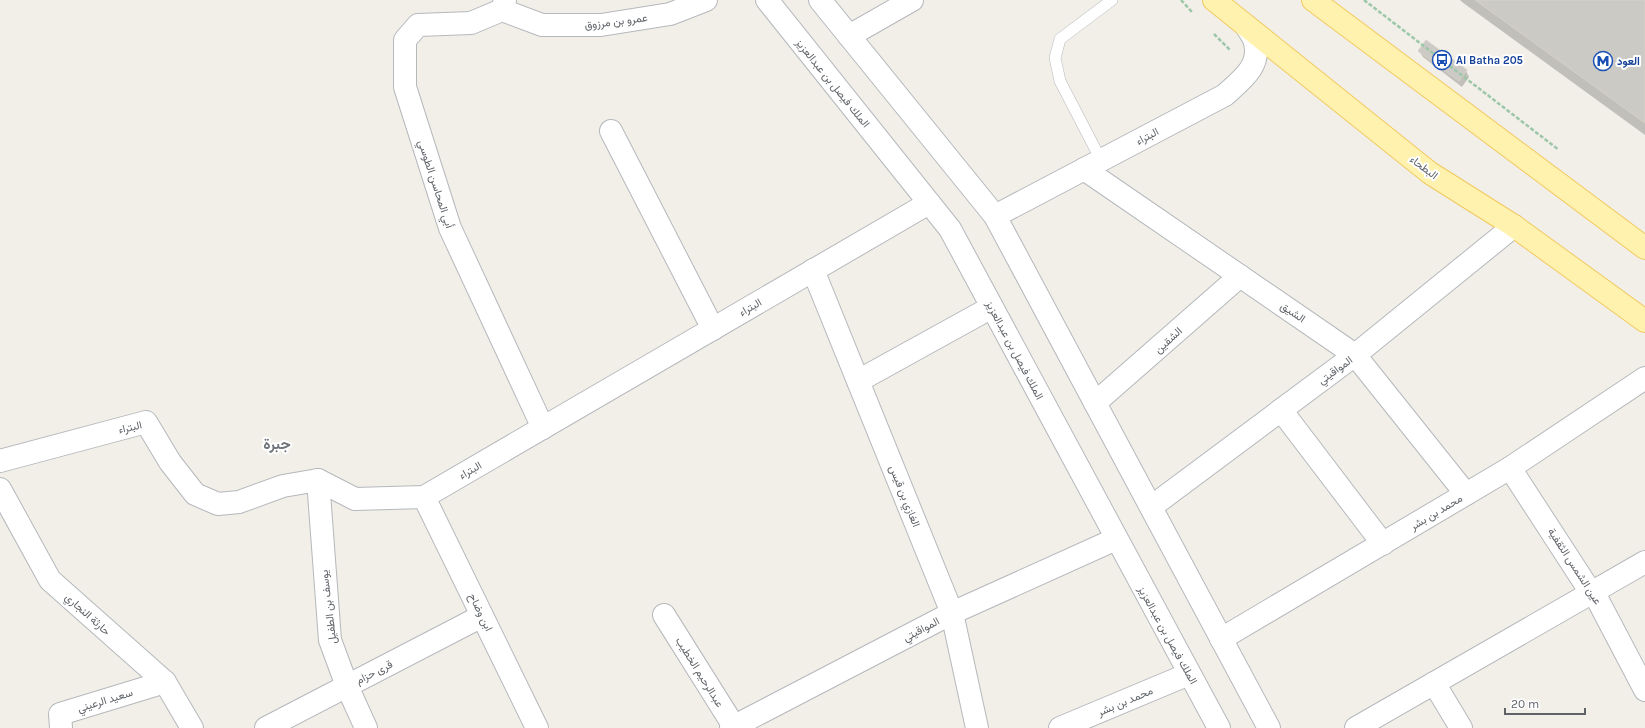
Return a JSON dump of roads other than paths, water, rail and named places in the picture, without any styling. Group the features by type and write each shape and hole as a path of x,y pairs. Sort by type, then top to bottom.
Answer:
{"main road":[{"name":"البطحاء","path":"1214,0 1430,173 1514,226 1645,321"},
{"path":"1313,0 1636,237 1645,248"}],"street":[{"name":"عمرو بن مرزوق","path":"504,5 542,25 601,25 670,14 706,0"},
{"name":"الملك فيصل بن عبدالعزيز","path":"767,0 950,229 1219,728"},
{"path":"820,0 995,216 1269,728"},
{"path":"849,36 912,0"},
{"name":"أبي المحاسن الطوسي","path":"504,5 471,23 418,25 405,40 405,87 450,228 543,428"},
{"name":"البتراء","path":"995,216 1225,95 1248,74 1255,58 1255,43 1246,26"},
{"path":"611,131 713,329"},
{"name":"الشيق","path":"1093,164 1240,276 1355,355 1466,494"},
{"name":"البتراء","path":"0,461 146,422 170,462 194,494 218,504 239,502 283,486 318,480 355,499 424,497 929,203"},
{"name":"المواقيتي","path":"1151,506 1355,355 1514,226"},
{"name":"الغازي بن قيس","path":"813,270 952,613 977,728"},
{"name":"الشقين","path":"1095,403 1240,276"},
{"path":"858,380 992,307"},
{"name":"محمد بن بشر","path":"1221,639 1510,468 1645,378"},
{"path":"1281,410 1383,544"},
{"name":"عين الشمس الثقفية","path":"1510,468 1586,584 1593,591 1645,690"},
{"name":"يوسف بن الطفيل","path":"318,480 330,640 347,686 366,728"},
{"name":"حارثة النجاري","path":"0,489 50,580 165,682 192,728"},
{"name":"ابن وضاح","path":"424,497 537,728"},
{"name":"المواقيتي","path":"734,727 952,613 1116,539"},
{"path":"1356,728 1645,562"},
{"name":"عبدالرحيم الخطيب","path":"664,615 734,727"},
{"name":"قرى حزام","path":"266,728 482,616"},
{"name":"محمد بن بشر","path":"1060,728 1189,674"},
{"name":"سعيد الرعيني","path":"61,728 60,714 165,682"},
{"path":"1434,683 1461,728"}],"lane":[{"path":"1093,164 1060,81 1055,58 1060,39 1112,0"}],"place":[{"name":"Al Batha 205","path":"1442,60"},
{"name":"العود","path":"1603,61"}],"district":[{"name":"جبرة","path":"277,444"}]}
